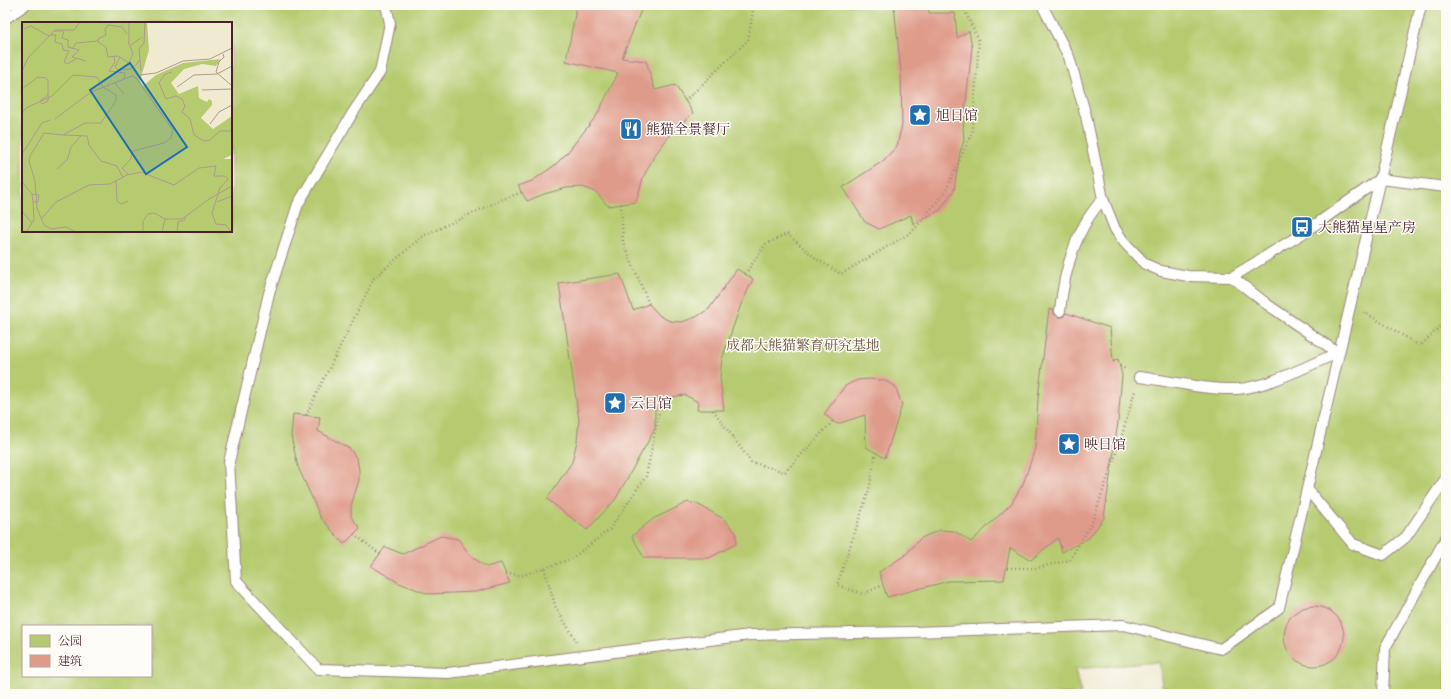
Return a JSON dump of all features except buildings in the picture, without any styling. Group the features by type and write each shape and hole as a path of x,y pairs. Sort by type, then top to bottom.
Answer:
{"lane":[{"path":"5,19 25,5"},
{"path":"386,5 390,23 380,72 352,114 298,204 269,293 229,462 236,581 318,669 448,673 750,635 913,632 1123,625 1221,649 1279,608 1421,5"},
{"path":"1042,5 1069,57 1086,116 1103,199 1115,229 1124,242 1145,264 1161,271 1188,276 1232,278 1268,305 1338,353"},
{"path":"1232,278 1305,232 1380,179 1446,187"},
{"path":"1060,312 1062,287 1078,237 1095,207 1103,199"},
{"path":"1139,376 1214,388 1238,389 1257,385 1286,375 1338,353"},
{"path":"1307,489 1353,544 1383,555 1406,537 1446,478"},
{"path":"1383,694 1385,648 1446,538"}],"path":[{"path":"685,101 748,40 754,5"},
{"path":"745,274 766,244 787,234 818,260 841,274 912,232 945,192 972,133 979,41 962,5"},
{"path":"306,416 374,278 423,236 501,200 522,192"},
{"path":"621,204 623,242 649,304"},
{"path":"1350,303 1420,346 1446,321"},
{"path":"1007,568 1037,568 1070,560 1092,522 1119,445 1139,376 1120,366"},
{"path":"506,574 524,574 571,559 610,529 646,476 660,408"},
{"path":"714,410 750,462 785,472 833,421"},
{"path":"876,452 870,490 837,585 863,594 883,585"},
{"path":"354,534 380,554"},
{"path":"544,568 556,608 586,656"}],"green space":[{"name":"成都大熊猫繁育研究基地","path":"5,5 1446,5 1446,694 1183,694 1162,686 1159,662 1075,669 1081,694 5,694"}],"place":[{"name":"旭日馆","path":"920,115"},
{"name":"熊猫全景餐厅","path":"631,129"},
{"name":"大熊猫星星产房","path":"1302,227"},
{"name":"云日馆","path":"615,403"},
{"name":"映日馆","path":"1069,444"}]}
